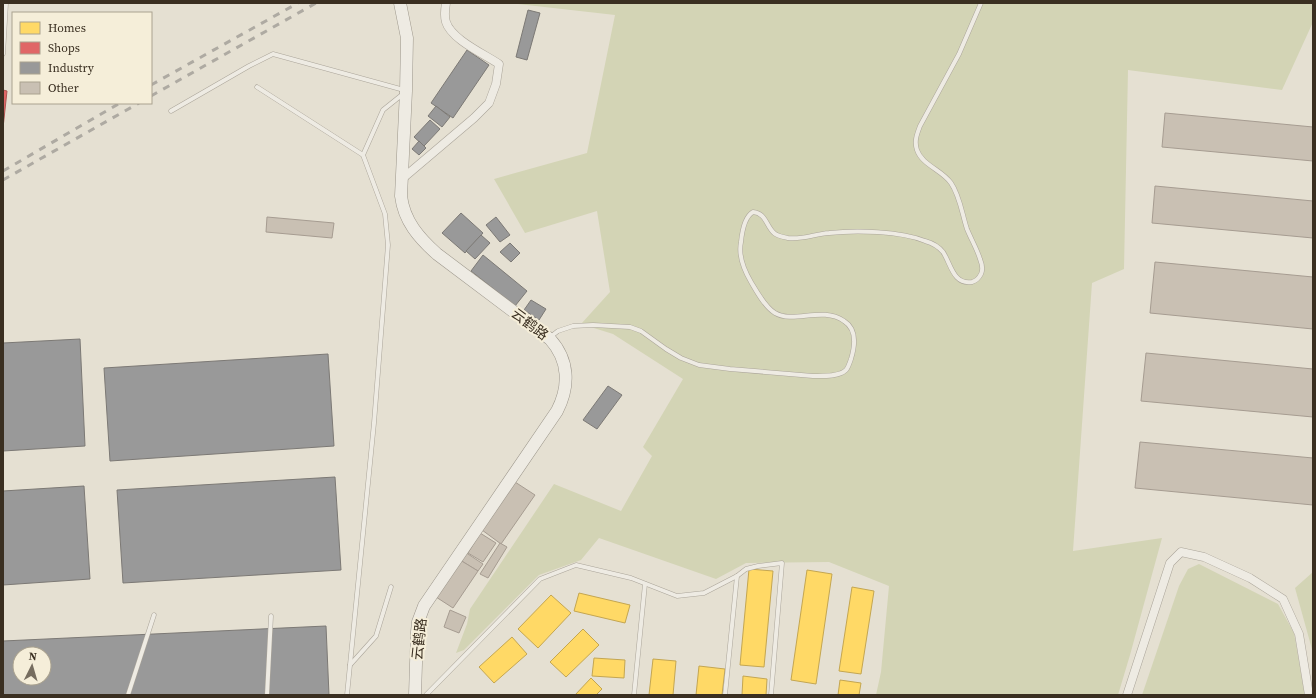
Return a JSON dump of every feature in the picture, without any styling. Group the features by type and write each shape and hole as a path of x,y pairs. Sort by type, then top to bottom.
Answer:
{"street":[{"name":"云鹤路","path":"400,3 407,38 402,196 404,210 409,222 415,232 427,245 456,269 549,338 560,352 565,372 565,390 563,399 557,411 424,606 418,622 415,695"},
{"path":"402,179 474,118 488,103 496,84 499,64 455,36 446,23 446,3"},
{"path":"1127,695 1170,564 1181,552 1210,559 1250,578 1283,599 1300,634 1309,695"}],"lane":[{"path":"3,54 6,3"},
{"path":"549,338 558,331 573,326 593,325 625,327 641,331 681,358 705,366 813,376 829,376 846,370 854,348 852,332 847,323 838,318 827,315 779,315 772,310 749,278 742,261 740,247 746,219 753,212 762,215 774,233 789,238 803,238 828,233 850,231 894,234 925,240 943,252 953,273 958,279 969,282 979,278 982,271 980,260 953,188 947,178 920,156 916,144 916,137 920,126 962,48 981,3"},
{"path":"171,111 249,66 273,54 406,91"},
{"path":"257,87 363,155 385,214 388,245 374,424 347,695"},
{"path":"363,155 383,110 406,91"},
{"path":"426,695 540,579 576,565 631,578 677,596 704,593 737,576 746,569 782,563 771,695"},
{"path":"725,695 737,576"},
{"path":"634,695 644,584"},
{"path":"349,665 376,636 391,587"},
{"path":"128,695 154,615"},
{"path":"267,695 271,616"}],"green space":[{"path":"509,3 1313,3 1313,22 1282,90 1128,70 1124,269 1092,283 1073,551 1162,538 1118,695 876,695 881,672 889,586 829,562 746,563 716,579 599,538 581,560 539,575 464,650 456,653 467,624 470,609 554,484 621,511 652,456 643,447 683,379 613,334 581,324 610,292 597,211 525,233 494,179 587,153 615,15"},
{"path":"1199,564 1278,604 1294,633 1305,695 1142,695 1179,586 1188,569"},
{"path":"1313,572 1313,653 1295,588"}],"building: Homes":[{"path":"749,569 773,571 764,667 740,665"},
{"path":"807,570 832,574 816,684 791,680"},
{"path":"852,587 874,591 861,674 839,671"},
{"path":"579,593 630,605 625,623 574,611"},
{"path":"551,595 571,613 538,648 518,629"},
{"path":"583,629 599,645 566,677 550,662"},
{"path":"512,637 527,654 494,683 479,667"},
{"path":"594,658 625,660 624,678 592,676"},
{"path":"653,659 676,661 673,695 649,695"},
{"path":"699,666 725,669 722,695 696,695"},
{"path":"743,676 767,679 766,695 742,695"},
{"path":"591,678 602,689 596,695 575,695"},
{"path":"840,680 861,683 859,695 838,695"}],"building: Shops":[{"path":"3,90 7,91 3,128"}],"building: Industry":[{"path":"528,10 540,13 527,60 516,57"},
{"path":"467,50 489,65 453,118 431,103"},
{"path":"436,106 450,117 442,127 428,116"},
{"path":"430,120 440,129 424,146 414,137"},
{"path":"419,141 426,148 419,155 412,149"},
{"path":"461,213 483,233 465,253 442,233"},
{"path":"496,217 510,235 500,242 486,225"},
{"path":"481,235 490,243 475,259 466,251"},
{"path":"510,243 520,253 511,262 500,252"},
{"path":"483,255 527,291 515,306 471,271"},
{"path":"531,300 546,309 539,320 524,310"},
{"path":"80,339 85,446 3,451 3,343"},
{"path":"328,354 334,446 110,461 104,368"},
{"path":"608,386 622,395 597,429 583,420"},
{"path":"335,477 341,570 123,583 117,490"},
{"path":"84,486 90,579 3,585 3,491"},
{"path":"326,626 329,695 3,695 3,641"}],"building: Other":[{"path":"1165,113 1313,127 1313,161 1162,147"},
{"path":"1155,186 1313,201 1313,238 1152,223"},
{"path":"267,217 334,223 332,238 266,232"},
{"path":"1155,262 1313,277 1313,329 1150,313"},
{"path":"1146,353 1313,369 1313,417 1141,401"},
{"path":"1140,442 1313,458 1313,505 1135,488"},
{"path":"515,482 535,495 501,544 482,530"},
{"path":"480,533 496,543 483,562 468,553"},
{"path":"500,543 507,547 488,578 480,574"},
{"path":"465,552 483,564 478,571 460,560"},
{"path":"460,560 478,571 453,608 436,597"},
{"path":"450,610 466,617 459,633 444,627"}],"railway":[{"path":"152,84 298,3"},
{"path":"152,95 316,3"},
{"path":"3,171 118,104"},
{"path":"3,180 137,104"}]}
